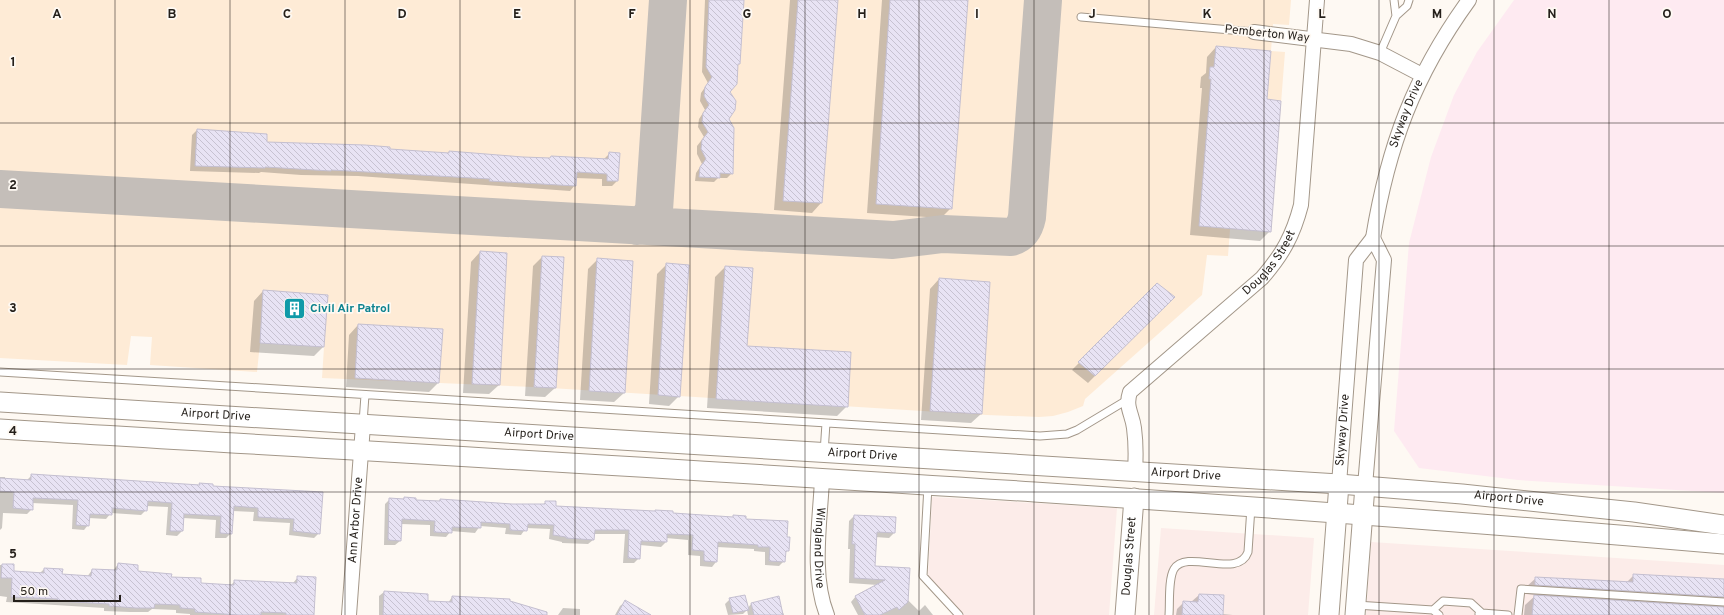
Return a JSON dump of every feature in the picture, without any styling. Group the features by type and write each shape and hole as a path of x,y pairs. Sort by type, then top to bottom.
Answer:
{"main road":[{"name":"Airport Drive","path":"0,402 1339,484 1634,512 1724,525"},
{"path":"0,429 1134,498 1724,544"},
{"path":"822,480 828,471 837,467 919,472 985,462"},
{"path":"1329,615 1339,484"},
{"path":"1355,610 1365,486"},
{"name":"Douglas Street","path":"1125,615 1134,498"}],"street":[{"name":"Douglas Street","path":"1127,400 1130,392 1136,385 1262,278 1276,262 1288,243 1296,225 1301,205 1317,0"},
{"name":"Skyway Drive","path":"1339,484 1356,260 1373,238 1380,196 1390,155 1401,123 1422,75 1438,47 1469,0"},
{"name":"Pemberton Way","path":"1254,32 1351,44 1380,53 1422,75"},
{"path":"1365,486 1384,260 1373,238"},
{"path":"1127,400 1134,425 1137,450 1135,471"},
{"name":"Ann Arbor Drive","path":"349,615 363,425"},
{"name":"Wingland Drive","path":"822,480 818,569 820,589 827,615"}],"lane":[{"path":"1394,0 1396,16"},
{"path":"1380,53 1396,16 1407,6 1409,0"},
{"name":"Pemberton Way","path":"1081,17 1254,32"},
{"path":"0,372 1040,436 1067,434 1077,430 1127,400"},
{"path":"363,425 365,395"},
{"path":"824,453 826,423"},
{"path":"928,486 923,576 959,615"},
{"path":"1169,615 1171,579 1177,564 1187,562 1232,564 1243,560 1246,557 1248,552 1251,506"},
{"path":"1518,615 1521,589 1724,602"},
{"path":"1355,610 1436,612 1443,601 1471,603 1480,614 1508,615"}],"shaded area":[{"path":"0,0 1291,0 1289,25 1273,24 1271,51 1285,52 1271,232 1230,229 1228,256 1207,255 1202,295 1085,399 1083,406 1053,416 1039,417 987,415 534,387 322,378 324,347 260,343 257,372 150,365 152,337 131,336 127,365 0,358"},
{"path":"1514,0 1724,0 1724,493 1518,480 1419,468 1394,431 1409,243 1431,157 1454,95 1477,52"},
{"path":"932,497 1117,508 1109,615 959,615 928,577"},
{"path":"1161,528 1314,538 1308,615 1154,615"},
{"path":"1371,542 1724,565 1724,615 1366,615"}],"building":[{"path":"709,0 744,0 740,64 738,64 737,84 730,92 736,101 735,110 729,119 734,128 733,174 720,173 720,178 699,177 700,167 706,159 701,149 702,140 708,132 702,122 703,113 709,105 704,96 705,87 712,77 706,67"},
{"path":"798,0 838,0 822,203 783,201"},
{"path":"890,0 968,0 952,209 876,204"},
{"path":"1216,46 1271,51 1267,99 1281,101 1271,232 1199,226 1211,79 1209,79 1210,67 1214,67"},
{"path":"197,129 267,134 267,142 365,145 390,147 390,149 449,153 449,151 523,157 550,158 551,156 608,159 609,152 620,153 618,181 607,181 607,174 577,172 576,186 489,181 490,179 331,170 195,166"},
{"path":"480,251 507,253 500,385 472,384"},
{"path":"542,256 564,257 556,388 534,387"},
{"path":"597,258 633,261 625,393 589,391"},
{"path":"666,263 689,265 680,397 658,395"},
{"path":"725,266 753,268 747,346 851,352 848,407 716,399"},
{"path":"939,278 990,282 982,414 930,411"},
{"path":"1157,283 1175,297 1095,376 1078,362"},
{"name":"Civil Air Patrol","path":"263,290 328,295 324,347 260,343"},
{"path":"358,324 443,329 439,383 355,378"},
{"path":"31,474 200,485 199,483 213,484 213,486 323,492 320,534 293,531 294,519 258,517 258,508 234,506 232,534 220,533 221,516 184,514 183,531 170,531 172,503 148,501 147,511 112,508 112,515 90,514 89,526 76,525 78,500 33,498 33,510 13,508 14,492 0,491 0,478 31,480"},
{"path":"404,497 416,498 416,500 440,501 440,499 512,504 545,504 545,501 556,501 556,506 673,511 673,513 733,517 733,515 746,516 746,519 788,521 787,537 790,537 789,551 786,551 785,562 769,561 770,547 718,542 717,562 704,561 704,551 692,550 693,535 667,534 667,542 641,541 640,559 628,558 629,530 595,530 594,540 566,538 553,535 554,525 528,524 527,531 510,530 510,524 481,522 481,528 452,527 452,533 434,532 435,521 402,519 401,541 388,540 389,498 404,499"},
{"path":"854,515 896,517 895,533 877,532 875,566 910,568 908,602 899,610 897,607 880,615 865,615 855,596 885,580 854,578 855,544 852,544"},
{"path":"118,563 138,565 138,571 172,574 171,577 201,578 201,583 234,585 234,580 297,583 297,576 316,577 314,615 286,615 286,613 261,612 261,615 239,615 195,612 195,609 180,608 180,605 155,604 154,608 136,608 109,606 109,604 57,601 58,599 11,597 12,578 1,578 2,564 14,564 14,571 44,573 44,568 63,569 62,574 91,576 92,569 117,570"},
{"path":"1633,574 1724,579 1724,597 1535,585 1535,577 1633,582"},
{"path":"384,591 428,594 428,601 452,602 452,596 510,599 510,601 547,612 547,615 383,615"},
{"path":"1199,594 1224,595 1223,615 1182,615 1183,601 1198,602"},
{"path":"745,595 749,610 733,613 729,598"},
{"path":"1534,595 1724,607 1724,615 1532,615"},
{"path":"779,596 783,615 754,615 751,603"},
{"path":"625,600 651,615 617,615"}],"taxiway":[{"path":"637,226 648,221 654,210 668,0"},
{"path":"0,189 893,240 943,234 1011,237 1022,230 1027,217 1043,0"}],"place":[{"name":"Civil Air Patrol","path":"294,309"}]}
